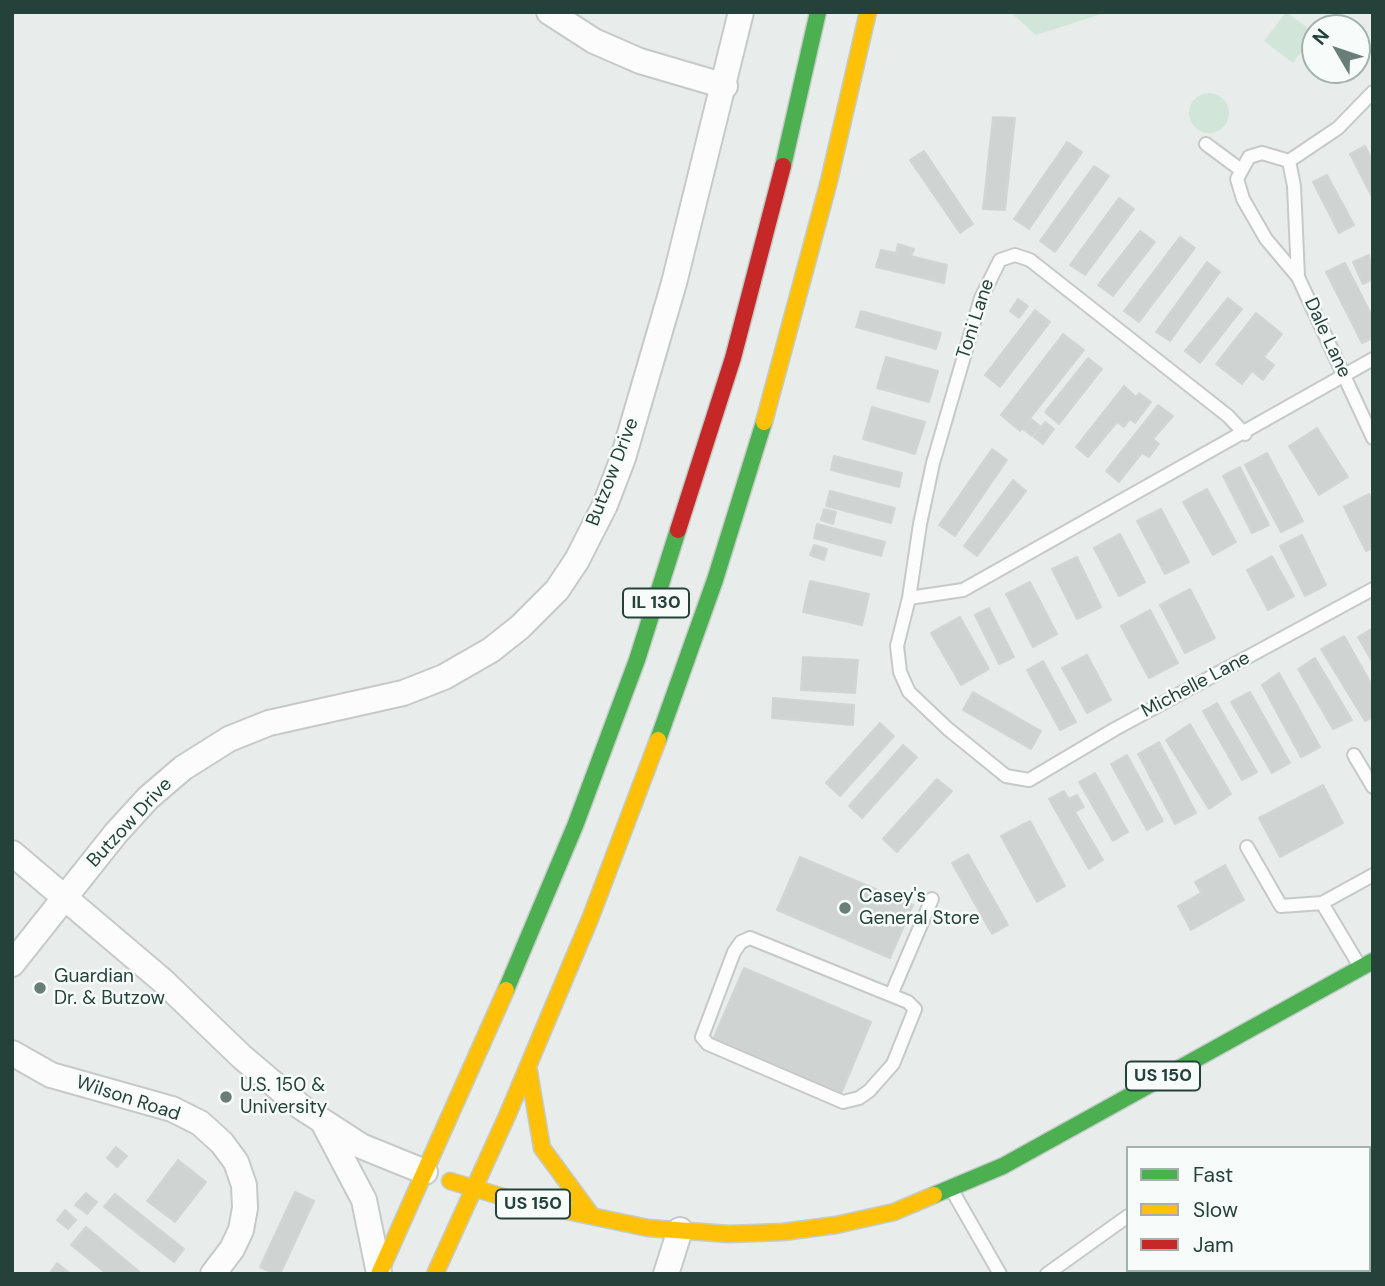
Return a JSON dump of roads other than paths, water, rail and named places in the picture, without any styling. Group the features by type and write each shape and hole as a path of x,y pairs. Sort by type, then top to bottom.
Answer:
{"main road":[{"name":"IL 130","path":"425,1172 466,1084 575,826 637,660 733,358 789,143 818,12"},
{"name":"IL 130","path":"528,1066 600,895 715,580 775,387 829,181 868,12"},
{"name":"US 150","path":"425,1172 474,1189 592,1216 680,1230 729,1234 783,1233 836,1225 894,1212 1003,1166 1367,964"},
{"path":"474,1189 528,1066"},
{"path":"528,1066 542,1148 592,1216"},
{"path":"379,1273 425,1172"},
{"name":"US 150","path":"435,1274 474,1189"}],"street":[{"path":"549,12 594,41 640,61 725,86"},
{"name":"Butzow Drive","path":"12,964 148,798 183,768 229,739 270,723 403,693 444,677 491,650 520,627 557,590 577,560 605,505 623,457 674,283 725,86 741,12"},
{"path":"12,853 163,981 242,1057 323,1123 360,1146 425,1172"},
{"name":"Wilson Road","path":"12,1053 51,1074 172,1109 200,1123 222,1143 236,1162 244,1185 245,1208 241,1230 232,1249 213,1274"},
{"path":"323,1123 364,1200 379,1273"},
{"path":"666,1274 680,1230"}],"lane":[{"path":"1206,144 1241,170 1248,157 1262,153 1289,161 1338,128 1373,93"},
{"name":"Dale Lane","path":"1289,161 1294,186 1298,277"},
{"name":"Dale Lane","path":"1241,170 1237,179 1243,199 1266,239 1298,277 1373,438"},
{"name":"Toni Lane","path":"1021,780 1006,776 948,729 909,692 900,672 897,646 909,598 920,524 933,463 981,298 1000,260 1016,255 1030,260 1228,416 1245,434"},
{"path":"909,598 963,590 1245,434 1373,359"},
{"name":"Michelle Lane","path":"1021,780 1029,780 1115,729 1373,589"},
{"path":"1354,755 1373,787"},
{"path":"1247,847 1281,906 1322,903 1373,875"},
{"path":"891,995 932,898"},
{"path":"1322,903 1367,964"},
{"path":"750,938 891,995 915,1009 894,1064 869,1091 859,1098 843,1102 708,1044 702,1037 734,951 741,942 750,938"},
{"path":"951,1189 1000,1274"},
{"path":"1047,1274 1126,1217"}],"place":[{"name":"Casey's General Store","path":"845,908"},
{"name":"Guardian Dr. & Butzow","path":"40,988"},
{"name":"U.S. 150 & University","path":"226,1097"}]}
